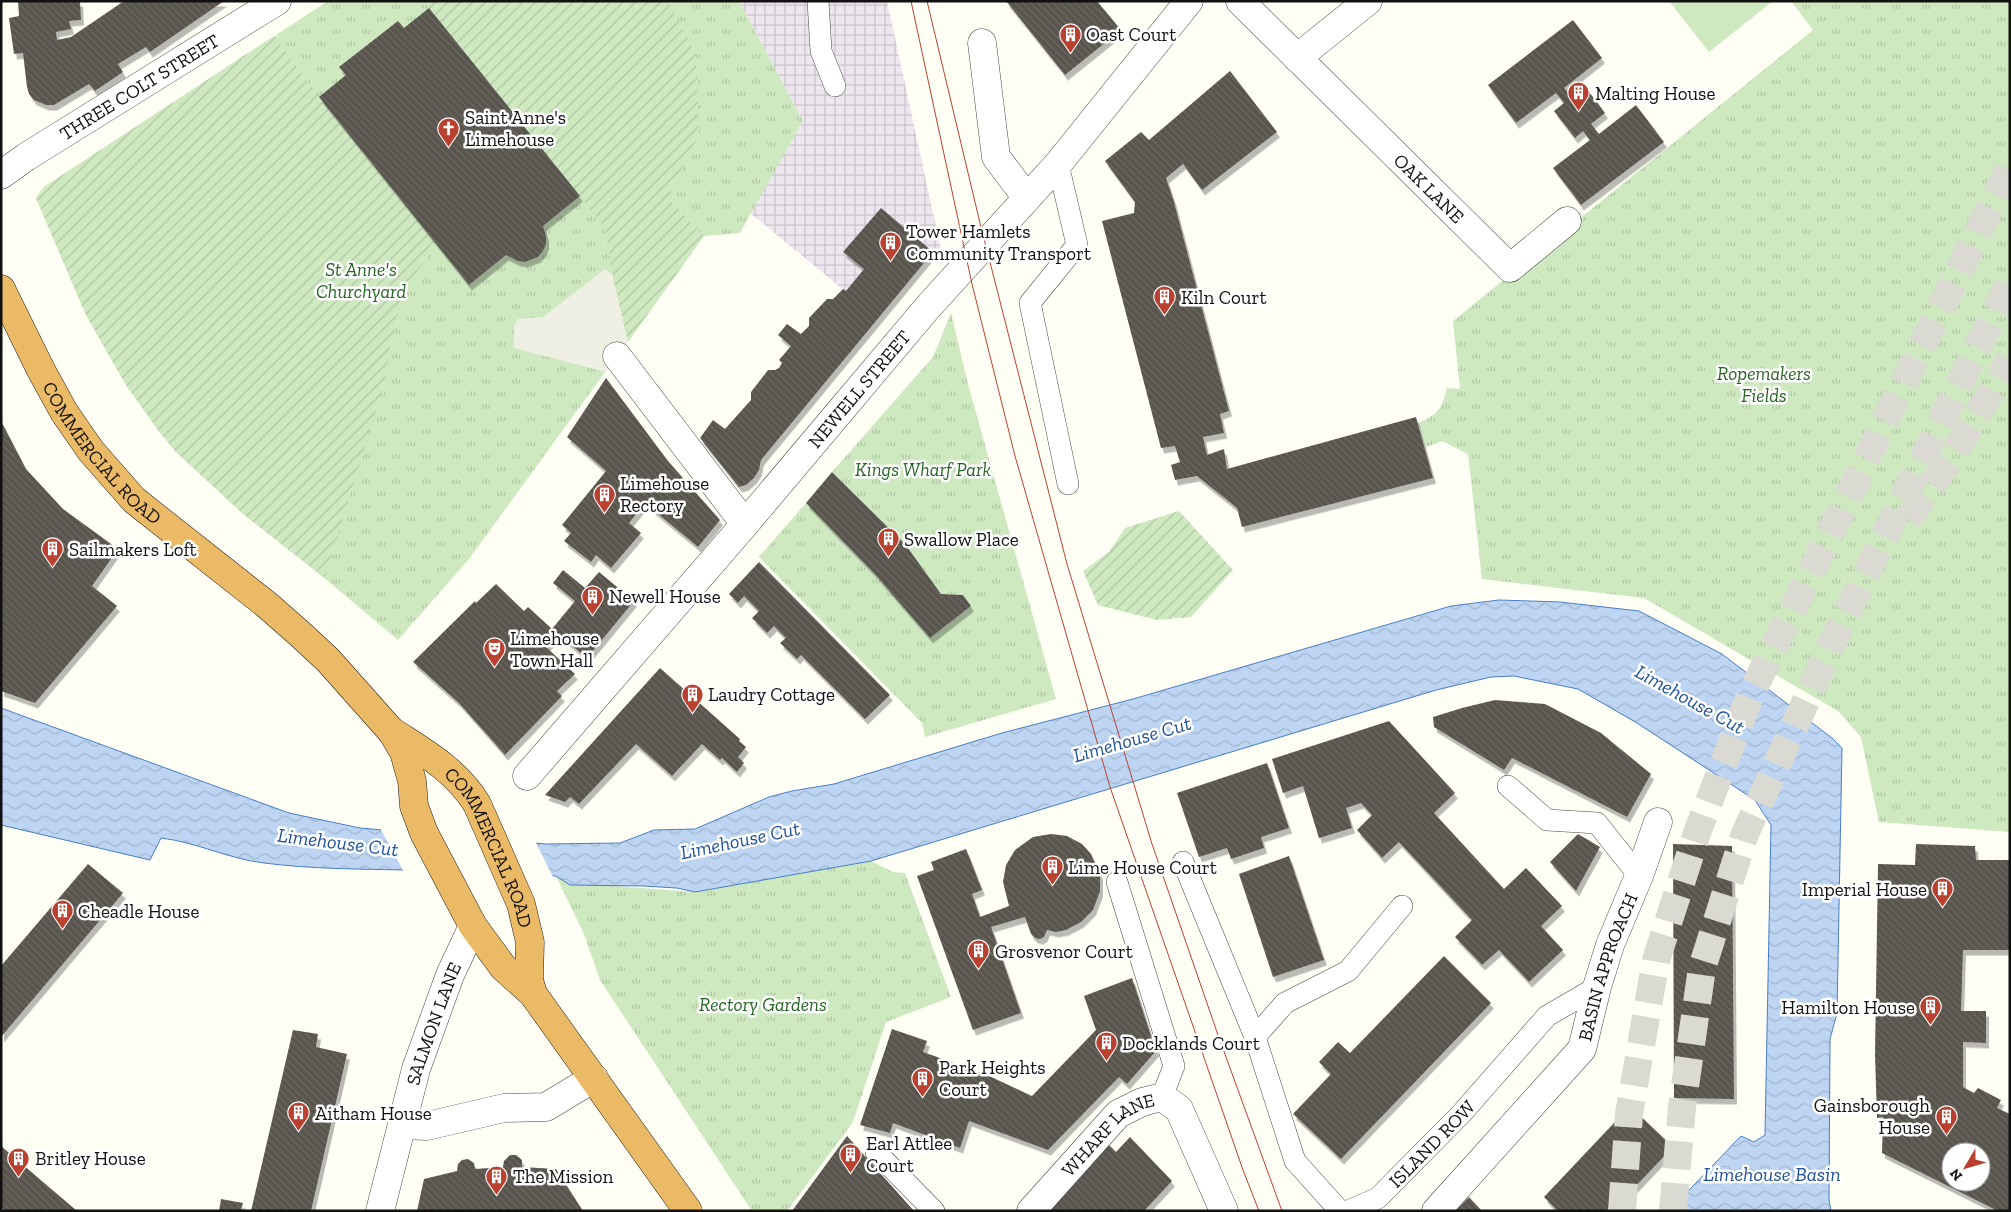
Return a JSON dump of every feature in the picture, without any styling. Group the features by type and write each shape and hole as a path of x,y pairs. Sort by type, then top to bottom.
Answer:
{"highway":[{"name":"COMMERCIAL ROAD","path":"1,289 64,412 91,451 134,500 267,605 300,634 328,660 392,732 404,752 412,781 414,806 424,833 468,916 504,967 533,994 688,1211"},
{"name":"COMMERCIAL ROAD","path":"392,732 447,768 468,790 477,804 521,904 530,942 529,980 533,994"}],"street":[{"name":"THREE COLT STREET","path":"1,174 277,1"},
{"name":"NEWELL STREET","path":"527,776 745,524 928,307 1058,164 1189,1"},
{"name":"OAK LANE","path":"1240,1 1510,268 1567,221"},
{"path":"1297,58 1368,1"},
{"path":"982,43 996,157 1027,198"},
{"path":"617,356 745,524"},
{"name":"BASIN APPROACH","path":"1436,1211 1582,1048 1597,987 1610,946 1639,876 1658,822"},
{"name":"SALMON LANE","path":"380,1211 416,1069 450,975 468,916"},
{"path":"402,1125 427,1126 504,1108 546,1107 594,1078"},
{"name":"WHARF LANE","path":"1031,1211 1118,1114 1142,1102 1162,1097 1179,1109 1213,1204"}],"lane":[{"path":"818,1 821,51 835,86"},
{"path":"1058,164 1077,245 1030,303 1068,484"},
{"path":"1508,786 1547,820 1597,823 1639,876"},
{"path":"1183,862 1255,1038 1295,1162 1340,1211"},
{"path":"1117,882 1174,1066 1162,1097"},
{"path":"1255,1038 1285,1003 1348,971 1402,906"},
{"name":"ISLAND ROW","path":"1348,1211 1378,1198 1485,1088 1547,1016 1597,987"},
{"path":"876,1152 934,1211"}],"shaded area":[{"path":"739,1 887,1 941,250 933,252 878,318 750,213 803,121"},
{"path":"605,269 612,274 628,342 606,372 514,348 514,326 518,319 543,317"}],"green space":[{"name":"St Anne's Churchyard","path":"328,1 739,1 803,121 740,233 704,236 469,559 398,640 242,513 175,451 126,385 86,315 36,198 44,187"},
{"path":"423,1 668,1 696,54 699,135 668,198 704,236 628,342 613,277 605,228"},
{"path":"1669,1 1773,1 1709,52"},
{"name":"Ropemakers Fields","path":"1791,1 2010,1 2010,832 1879,822 1861,737 1838,711 1644,598 1482,579 1468,454 1442,441 1426,447 1419,423 1435,414 1441,406 1447,388 1460,389 1453,321 1813,30"},
{"path":"274,36 319,97 437,245 406,286 391,337 385,381 325,578 242,513 175,451 158,430 126,385 86,315 36,198 44,187"},
{"name":"Kings Wharf Park","path":"951,313 968,384 1056,699 925,737 922,723 759,557 806,503 874,573 930,638 971,606 963,595 941,594 905,544 832,472 933,357"},
{"path":"1179,511 1233,570 1191,617 1157,620 1098,605 1083,571 1109,552 1125,528"},
{"name":"Rectory Gardens","path":"871,861 893,872 905,873 951,997 886,1022 853,1122 787,1211 752,1211 600,980 584,934 556,876 570,885 601,885 695,892"}],"water":[{"path":"1499,600 1560,602 1639,611 1722,654 1832,738 1842,748 1837,1013 1830,1039 1829,1200 1831,1211 1669,1211 1741,1136 1754,1142 1765,1135 1771,825 1755,800 1637,723 1578,689 1514,676 1491,677 1436,690 871,861 695,892 677,888 643,886 570,885 556,876 282,865 251,861 187,843 161,838 150,860 1,825 1,708 289,813 360,828 546,844 620,843 654,830 695,829 769,797 834,784 1002,733 1133,699 1451,606"}],"pier":[{"path":"380,828 535,841 554,879 404,872"}],"building":[{"path":"18,1 80,1 81,20 69,21 71,29 56,32 57,40 71,37 124,1 224,1 150,52 146,47 118,64 123,72 95,91 89,84 54,105 46,105 34,100 29,94 23,53 14,54 9,18 19,16"},
{"name":"Oast Court","path":"1006,1 1097,1 1121,30 1065,75"},
{"name":"Saint Anne's Limehouse","path":"429,8 580,196 543,226 546,244 538,257 525,262 506,255 469,285 319,97 346,75 339,67 398,21 404,28"},
{"name":"Malting House","path":"1573,20 1602,58 1564,88 1571,96 1584,86 1597,102 1605,113 1591,124 1599,134 1636,105 1664,142 1581,205 1553,168 1590,140 1583,131 1575,138 1554,111 1564,103 1556,93 1516,123 1488,85"},
{"name":"Kiln Court","path":"1230,71 1277,132 1202,190 1183,164 1166,178 1229,411 1220,414 1224,433 1203,437 1207,455 1224,449 1227,469 1416,417 1433,478 1242,527 1237,508 1197,476 1175,480 1171,465 1180,462 1175,446 1161,448 1102,221 1134,213 1135,202 1105,161 1141,132 1149,140"},
{"path":"881,208 933,252 761,460 759,470 754,478 746,485 739,487 700,438 713,420 725,429 751,400 751,392 768,370 779,368 782,363 779,360 791,346 778,335 787,324 801,334 809,326 809,318 827,299 833,299 843,289 846,291 864,269 843,252"},
{"path":"606,378 668,461 720,520 698,547 645,503 629,523 641,533 611,568 596,555 591,562 564,541 571,533 562,525 606,471 567,437"},
{"name":"Sailmakers Loft","path":"1,421 26,469 63,509 118,549 92,586 117,606 35,703 1,691"},
{"name":"Swallow Place","path":"832,472 905,544 941,594 963,595 971,606 930,638 874,573 806,503"},
{"path":"759,562 890,695 865,719 801,655 797,659 780,643 786,638 774,626 767,633 752,618 759,611 744,596 738,603 729,594"},
{"name":"Newell House","path":"563,570 585,588 599,572 634,601 587,658 552,629 575,601 553,583"},
{"name":"Limehouse Town Hall","path":"496,584 524,611 528,607 552,629 549,632 555,638 546,647 575,674 557,691 562,696 505,755 459,703 413,662 475,601 476,603"},
{"path":"660,668 740,739 739,741 746,747 738,757 744,763 737,772 722,758 720,760 702,744 672,776 636,744 579,804 570,797 565,802 545,795"},
{"path":"1495,700 1545,704 1601,733 1651,774 1627,817 1512,758 1504,770 1434,727 1433,717"},
{"path":"1389,721 1455,793 1434,813 1504,889 1526,868 1562,906 1541,926 1563,950 1529,982 1499,950 1482,965 1455,937 1472,920 1399,842 1382,858 1357,830 1372,815 1361,803 1346,808 1352,828 1319,838 1303,786 1283,793 1272,759"},
{"path":"1267,763 1289,828 1261,837 1264,848 1231,859 1227,848 1199,857 1177,793"},
{"path":"1051,834 1067,836 1082,844 1091,854 1100,874 1100,891 1093,910 1081,922 1066,930 1056,932 1047,930 1044,937 1040,939 1035,938 1031,934 1025,917 991,927 1021,1013 973,1030 917,876 934,870 931,862 966,849 982,890 972,894 980,917 1009,906 1003,882 1006,865 1015,850 1033,837"},
{"path":"1578,834 1600,847 1576,891 1550,862"},
{"path":"1673,844 1732,846 1734,1099 1674,1098"},
{"path":"1916,844 1975,846 1976,860 2010,860 2010,950 1963,950 1961,1011 1986,1011 1986,1043 1963,1042 1963,1087 1974,1093 1978,1088 2001,1100 1997,1108 2010,1114 2010,1211 1998,1211 1960,1192 1991,1192 1991,1142 1941,1142 1941,1182 1882,1153 1883,1117 1877,1118 1875,1055 1878,864 1915,865"},
{"path":"1289,856 1324,960 1273,977 1239,874"},
{"name":"Cheadle House","path":"88,864 123,893 1,1037 1,966"},
{"path":"1444,956 1491,1003 1341,1159 1293,1114 1331,1074 1319,1062 1338,1042 1350,1053"},
{"path":"1132,978 1156,1051 1127,1084 1119,1077 1048,1150 969,1121 960,1148 893,1123 890,1133 860,1125 892,1029 927,1041 923,1052 985,1074 1032,1096 1096,1030 1084,996"},
{"name":"Aitham House","path":"293,1030 318,1034 316,1047 347,1054 311,1211 251,1211"},
{"path":"1630,1106 1673,1147 1612,1211 1558,1211 1544,1197"},
{"name":"Earl Attlee Court","path":"847,1136 914,1211 792,1211"},
{"path":"1130,1137 1172,1181 1144,1211 1044,1211 1108,1144 1116,1152"},
{"name":"Britley House","path":"1,1146 77,1211 5,1211 1,1207"},
{"name":"The Mission","path":"510,1155 516,1155 522,1160 522,1167 556,1169 583,1211 417,1211 424,1179 457,1171 458,1164 462,1160 468,1159 474,1163 475,1169 503,1167 504,1161"},
{"path":"1469,1197 1482,1211 1455,1211"},
{"path":"221,1199 243,1203 241,1209 246,1211 219,1211"}],"tunnel":[{"path":"1622,1211 1629,1114 1656,960 1698,830 1750,696 2010,167"},
{"path":"1673,1211 1682,1107 1702,968 1744,836 1838,631 2010,282"},
{"path":"1908,519 1951,458 2010,360"}],"tram line":[{"path":"911,1 972,284 1015,456 1110,787 1243,1170 1259,1211"},
{"path":"927,1 980,223 1067,564 1152,844 1218,1035 1282,1211"}],"place":[{"name":"Oast Court","path":"1070,53"},
{"name":"Malting House","path":"1579,112"},
{"name":"Saint Anne's Limehouse","path":"449,147"},
{"name":"Tower Hamlets Community Transport","path":"890,261"},
{"name":"Kiln Court","path":"1165,316"},
{"name":"Limehouse Rectory","path":"604,513"},
{"name":"Swallow Place","path":"888,558"},
{"name":"Sailmakers Loft","path":"53,568"},
{"name":"Newell House","path":"593,615"},
{"name":"Limehouse Town Hall","path":"494,668"},
{"name":"Laudry Cottage","path":"692,713"},
{"name":"Lime House Court","path":"1052,886"},
{"name":"Imperial House","path":"1943,908"},
{"name":"Cheadle House","path":"62,930"},
{"name":"Grosvenor Court","path":"979,970"},
{"name":"Hamilton House","path":"1931,1026"},
{"name":"Docklands Court","path":"1106,1062"},
{"name":"Park Heights Court","path":"923,1097"},
{"name":"Aitham House","path":"299,1132"},
{"name":"Gainsborough House","path":"1946,1135"},
{"name":"Earl Attlee Court","path":"850,1173"},
{"name":"Britley House","path":"19,1177"},
{"name":"The Mission","path":"497,1195"}],"water label":[{"name":"Limehouse Cut","path":"1690,699"},
{"name":"Limehouse Cut","path":"1132,739"},
{"name":"Limehouse Cut","path":"740,840"},
{"name":"Limehouse Cut","path":"338,842"},
{"name":"Limehouse Basin","path":"1772,1174"}]}
